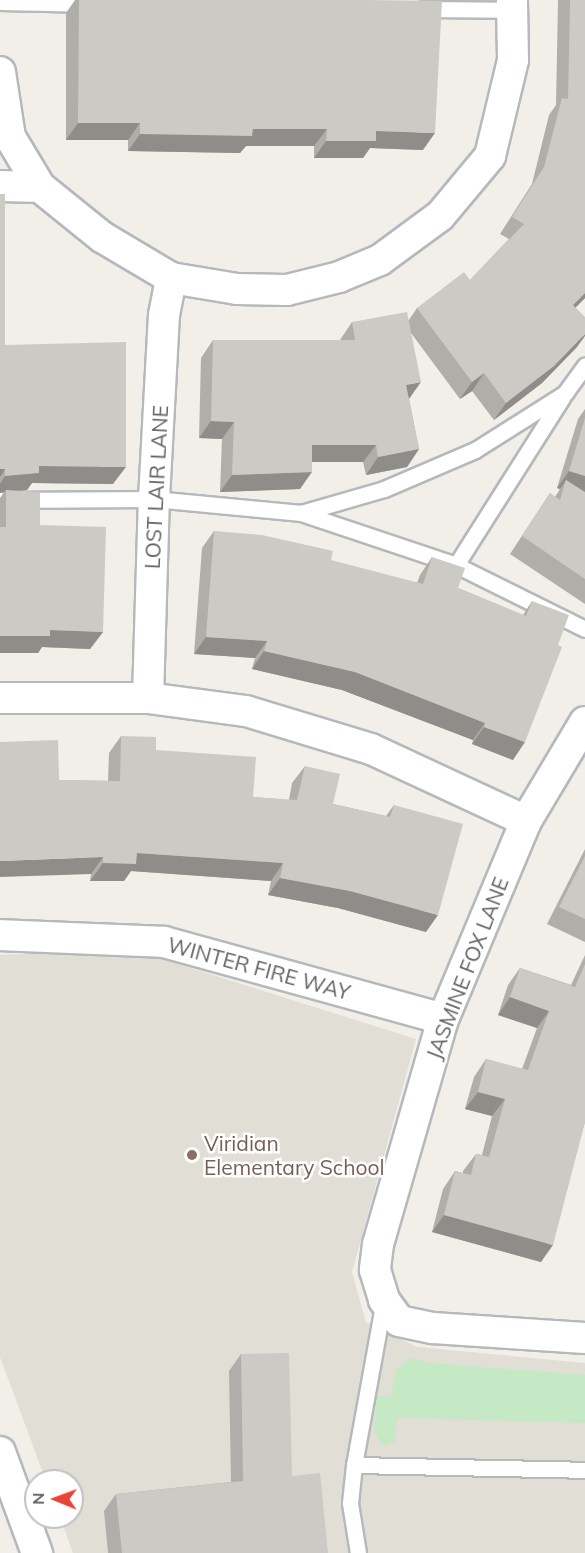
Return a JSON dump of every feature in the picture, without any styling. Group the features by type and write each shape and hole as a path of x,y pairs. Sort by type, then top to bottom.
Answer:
{"street":[{"path":"0,72 10,137 40,187 102,237 171,278 237,289 287,290 339,277 380,260 440,216 490,156 513,60 512,5"},
{"path":"0,186 40,187"},
{"name":"LOST LAIR LANE","path":"148,698 154,499 164,315 171,278"},
{"path":"0,698 148,698 246,711 371,749 526,821"},
{"name":"JASMINE FOX LANE","path":"585,722 526,821 442,1019 378,1244 375,1270 384,1300 399,1322 433,1328 585,1338"},
{"name":"WINTER FIRE WAY","path":"0,935 165,942 442,1019"},
{"path":"0,1452 37,1553"}],"lane":[{"path":"0,2 107,4"},
{"path":"405,9 512,5"},
{"path":"456,565 585,365"},
{"path":"301,513 384,489 476,450 565,393"},
{"path":"0,500 154,499 301,513 456,565 585,628"},
{"path":"358,1553 350,1503 354,1465 384,1300"},
{"path":"354,1465 585,1470"}],"shaded area":[{"name":"Viridian Elementary School","path":"127,948 416,1039 352,1272 366,1322 417,1347 585,1363 585,1553 73,1553 64,1529 84,1529 84,1469 42,1469 0,1357 0,955"}],"green space":[{"path":"410,1358 429,1363 585,1375 585,1423 397,1418 395,1442 383,1446 374,1431 377,1396 391,1397 396,1371"}],"building":[{"path":"79,0 442,1 435,133 376,131 376,141 326,141 327,129 253,129 252,136 140,134 140,123 78,123"},
{"path":"570,0 585,0 585,293 573,305 585,317 585,334 554,366 506,403 484,373 472,382 417,308 464,272 470,280 524,224 512,217 544,167 562,98 568,99"},
{"path":"0,194 5,194 5,345 126,342 126,467 39,466 39,473 5,476 5,469 0,469"},
{"path":"407,312 421,382 406,385 419,449 378,457 376,445 312,445 312,472 232,475 234,422 211,421 213,340 355,340 352,322"},
{"path":"585,418 585,476 569,471"},
{"path":"566,480 585,492 585,579 522,536 550,493 560,500"},
{"path":"6,490 40,492 40,525 106,527 103,632 50,630 50,636 0,636 0,527 6,527"},
{"path":"214,531 262,535 333,551 331,560 423,584 432,557 465,568 458,588 526,616 532,601 569,615 558,645 562,647 525,742 484,727 485,723 355,672 264,651 267,641 206,637"},
{"path":"121,736 156,737 156,750 256,757 253,797 297,800 305,766 340,774 333,804 390,817 394,805 463,824 438,915 350,891 280,878 283,863 137,853 136,864 103,863 103,857 0,861 0,742 58,740 59,780 120,781"},
{"path":"585,856 585,919 559,907"},
{"path":"585,964 585,1122 553,1245 444,1215 455,1171 471,1175 476,1154 489,1157 505,1099 478,1092 486,1059 528,1070 549,1011 510,997 520,968 575,987"},
{"path":"289,1353 292,1476 320,1473 328,1553 122,1553 116,1494 243,1481 241,1354"}],"place":[{"name":"Viridian Elementary School","path":"192,1155"}]}
